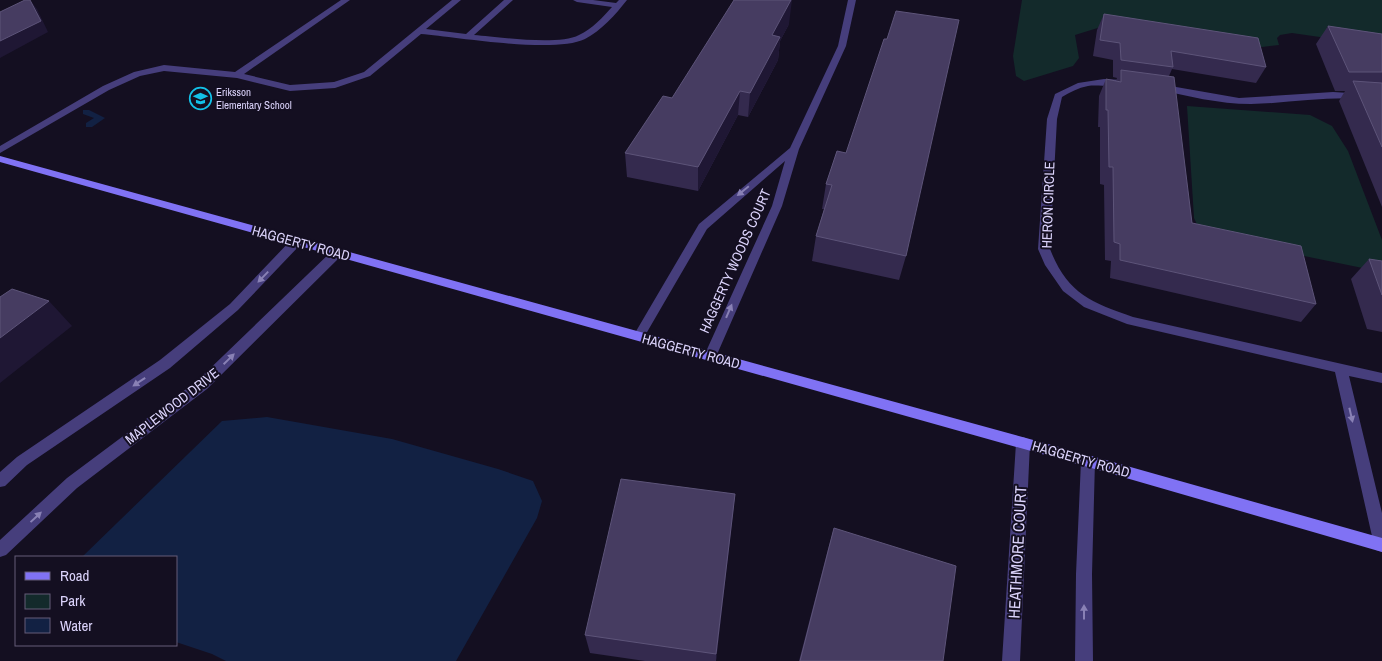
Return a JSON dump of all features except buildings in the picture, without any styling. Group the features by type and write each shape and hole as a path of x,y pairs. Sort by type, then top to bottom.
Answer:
{"main road":[{"name":"HAGGERTY ROAD","path":"0,159 1088,461 1382,545"}],"street":[{"path":"237,75 346,0"},
{"path":"0,150 106,88 137,74 164,68 237,75 290,88 335,85 368,74 457,0"},
{"path":"469,35 509,0"},
{"path":"578,0 620,3"},
{"name":"HAGGERTY WOODS COURT","path":"710,356 777,206 794,148 842,46 852,0"},
{"path":"420,31 552,42 580,38 620,3"},
{"name":"HERON CIRCLE","path":"1134,84 1099,81 1074,85 1058,96 1052,119 1044,249 1050,267 1064,287 1081,300 1096,308 1131,321 1382,378"},
{"path":"1151,86 1208,97 1249,101 1328,95 1382,98"},
{"name":"HAGGERTY WOODS COURT","path":"638,336 703,227 794,148"},
{"path":"0,481 22,461 165,364 234,307 296,242"},
{"name":"MAPLEWOOD DRIVE","path":"0,550 72,483 202,385 338,253"},
{"path":"1340,367 1382,545"},
{"name":"HEATHMORE COURT","path":"1011,661 1023,443"},
{"path":"1084,661 1084,574 1088,461"}],"green space":[{"path":"1022,0 1382,0 1382,46 1292,33 1280,35 1277,38 1279,45 1262,47 1178,34 1104,26 1075,35 1079,58 1073,66 1024,81 1016,76 1013,56"},
{"path":"1187,106 1310,115 1332,126 1348,151 1382,240 1382,272 1202,235 1194,218"}],"water":[{"path":"267,417 392,439 498,469 533,481 542,501 537,518 456,661 226,661 212,654 178,643 178,556 83,556 222,421"}],"waterway":[{"path":"86,112 101,118 89,125"}],"place":[{"name":"Eriksson Elementary School","path":"200,98"}]}
